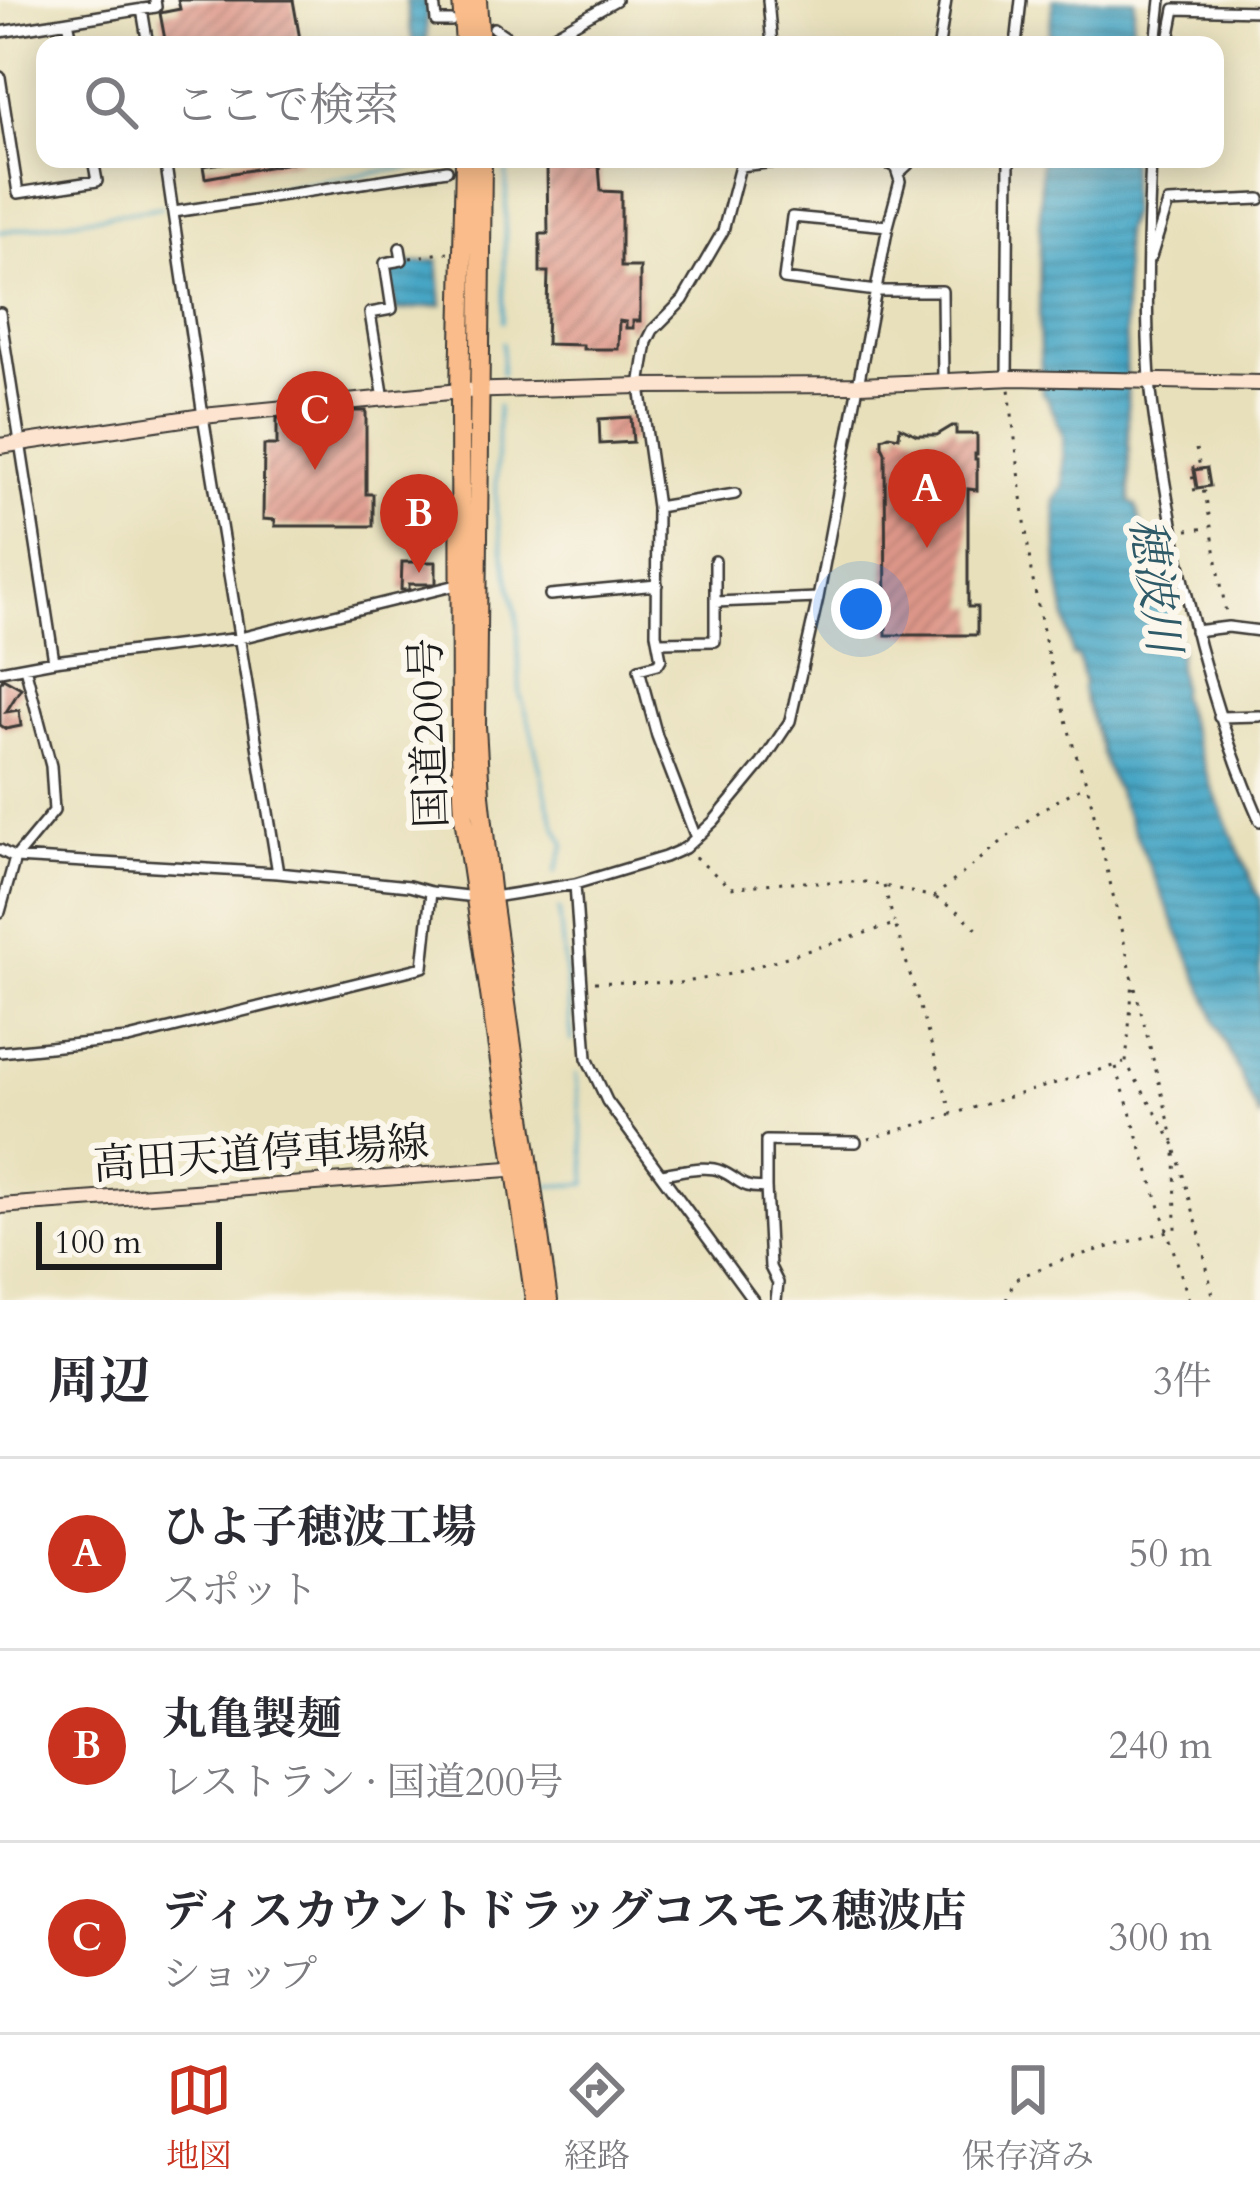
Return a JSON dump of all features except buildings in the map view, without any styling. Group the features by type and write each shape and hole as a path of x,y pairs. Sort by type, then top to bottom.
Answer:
{"highway":[{"path":"463,0 465,36"},
{"path":"477,0 479,36"},
{"name":"国道200号","path":"466,168 470,584 483,898 535,1300"},
{"name":"国道200号","path":"469,391 481,168"},
{"name":"国道200号","path":"520,1168 548,1300"}],"street":[{"path":"0,32 156,7 155,0"},
{"path":"434,0 436,22 451,21"},
{"path":"552,36 616,0"},
{"path":"768,0 771,36"},
{"path":"940,36 946,0"},
{"path":"1017,36 1021,0"},
{"path":"1157,36 1161,0"},
{"path":"142,9 146,36"},
{"path":"1170,36 1175,9 1260,11"},
{"path":"68,21 71,36"},
{"path":"494,28 505,36"},
{"path":"0,77 18,193 97,181 95,168"},
{"path":"167,168 202,416 278,873"},
{"path":"696,838 657,736 639,669 661,659 656,633 657,507 640,386 646,342 683,300 723,231 739,168"},
{"path":"5,854 278,873 483,898 575,884 685,848 762,763 790,721 900,181 896,168"},
{"path":"899,173 904,168"},
{"path":"1009,168 1010,378"},
{"path":"1151,168 1145,379 1195,631 1220,717 1260,821"},
{"path":"174,212 447,170"},
{"path":"1147,268 1168,203 1260,199"},
{"path":"888,226 792,217 784,279 876,290 942,291 944,381"},
{"path":"384,398 370,313 392,309 385,263 401,254"},
{"path":"0,313 54,661"},
{"path":"0,446 202,416 469,391 1010,378 1260,383"},
{"path":"657,507 734,494"},
{"path":"660,642 715,641 715,561"},
{"path":"0,671 240,638 470,584"},
{"path":"550,595 657,585"},
{"path":"715,602 818,598"},
{"path":"1195,631 1228,627 1260,631"},
{"path":"0,912 5,854 54,811 51,766 26,667"},
{"path":"1220,717 1260,716"},
{"path":"575,884 586,1058 607,1101 753,1300"},
{"path":"0,1052 128,1039 422,967 431,892"},
{"path":"776,1300 778,1282 770,1267 766,1141 856,1142"},
{"name":"高田天道停車場線","path":"0,1206 520,1168"},
{"path":"661,1174 715,1169 741,1185 766,1187"}],"path":[{"path":"401,254 453,250"},
{"path":"1010,378 1031,571 1048,655 1087,784 1214,1300"},
{"path":"1196,449 1200,467 1191,468 1195,493 1204,492 1228,627"},
{"path":"1196,530 1211,528"},
{"path":"934,897 1039,811 1087,784"},
{"path":"685,848 731,888 783,882 866,882 934,897 977,929"},
{"path":"884,886 952,1114"},
{"path":"581,982 679,983 730,974 895,924"},
{"path":"1006,1300 1015,1279 1058,1261 1176,1229 1175,1144 1126,1063 1133,980"},
{"path":"856,1142 1126,1063"},
{"path":"1115,1065 1189,1300"}],"water":[{"path":"406,0 426,0 427,36 412,36"},
{"path":"1053,0 1135,0 1132,36 1049,36"},
{"name":"穂波川","path":"1041,168 1130,168 1130,213 1123,232 1130,502 1136,506 1145,538 1158,553 1180,652 1179,695 1260,900 1260,1119 1104,762 1078,657 1072,655 1058,572 1055,500 1064,486 1063,434 1042,393"},
{"path":"438,260 442,305 396,311 389,267"}],"waterway":[{"path":"177,205 404,168"},
{"path":"503,322 507,168"},
{"path":"0,232 162,207"},
{"path":"502,374 503,342"},
{"path":"498,406 496,510 517,616 520,694 548,803 565,844 555,872"},
{"path":"559,909 572,1041"},
{"path":"547,1186 587,1184 576,1074"}],"place":[{"name":"ディスカウントドラッグコスモス穂波店","path":"315,470"},
{"name":"ひよ子穂波工場","path":"927,548"},
{"name":"丸亀製麺","path":"419,573"}]}
